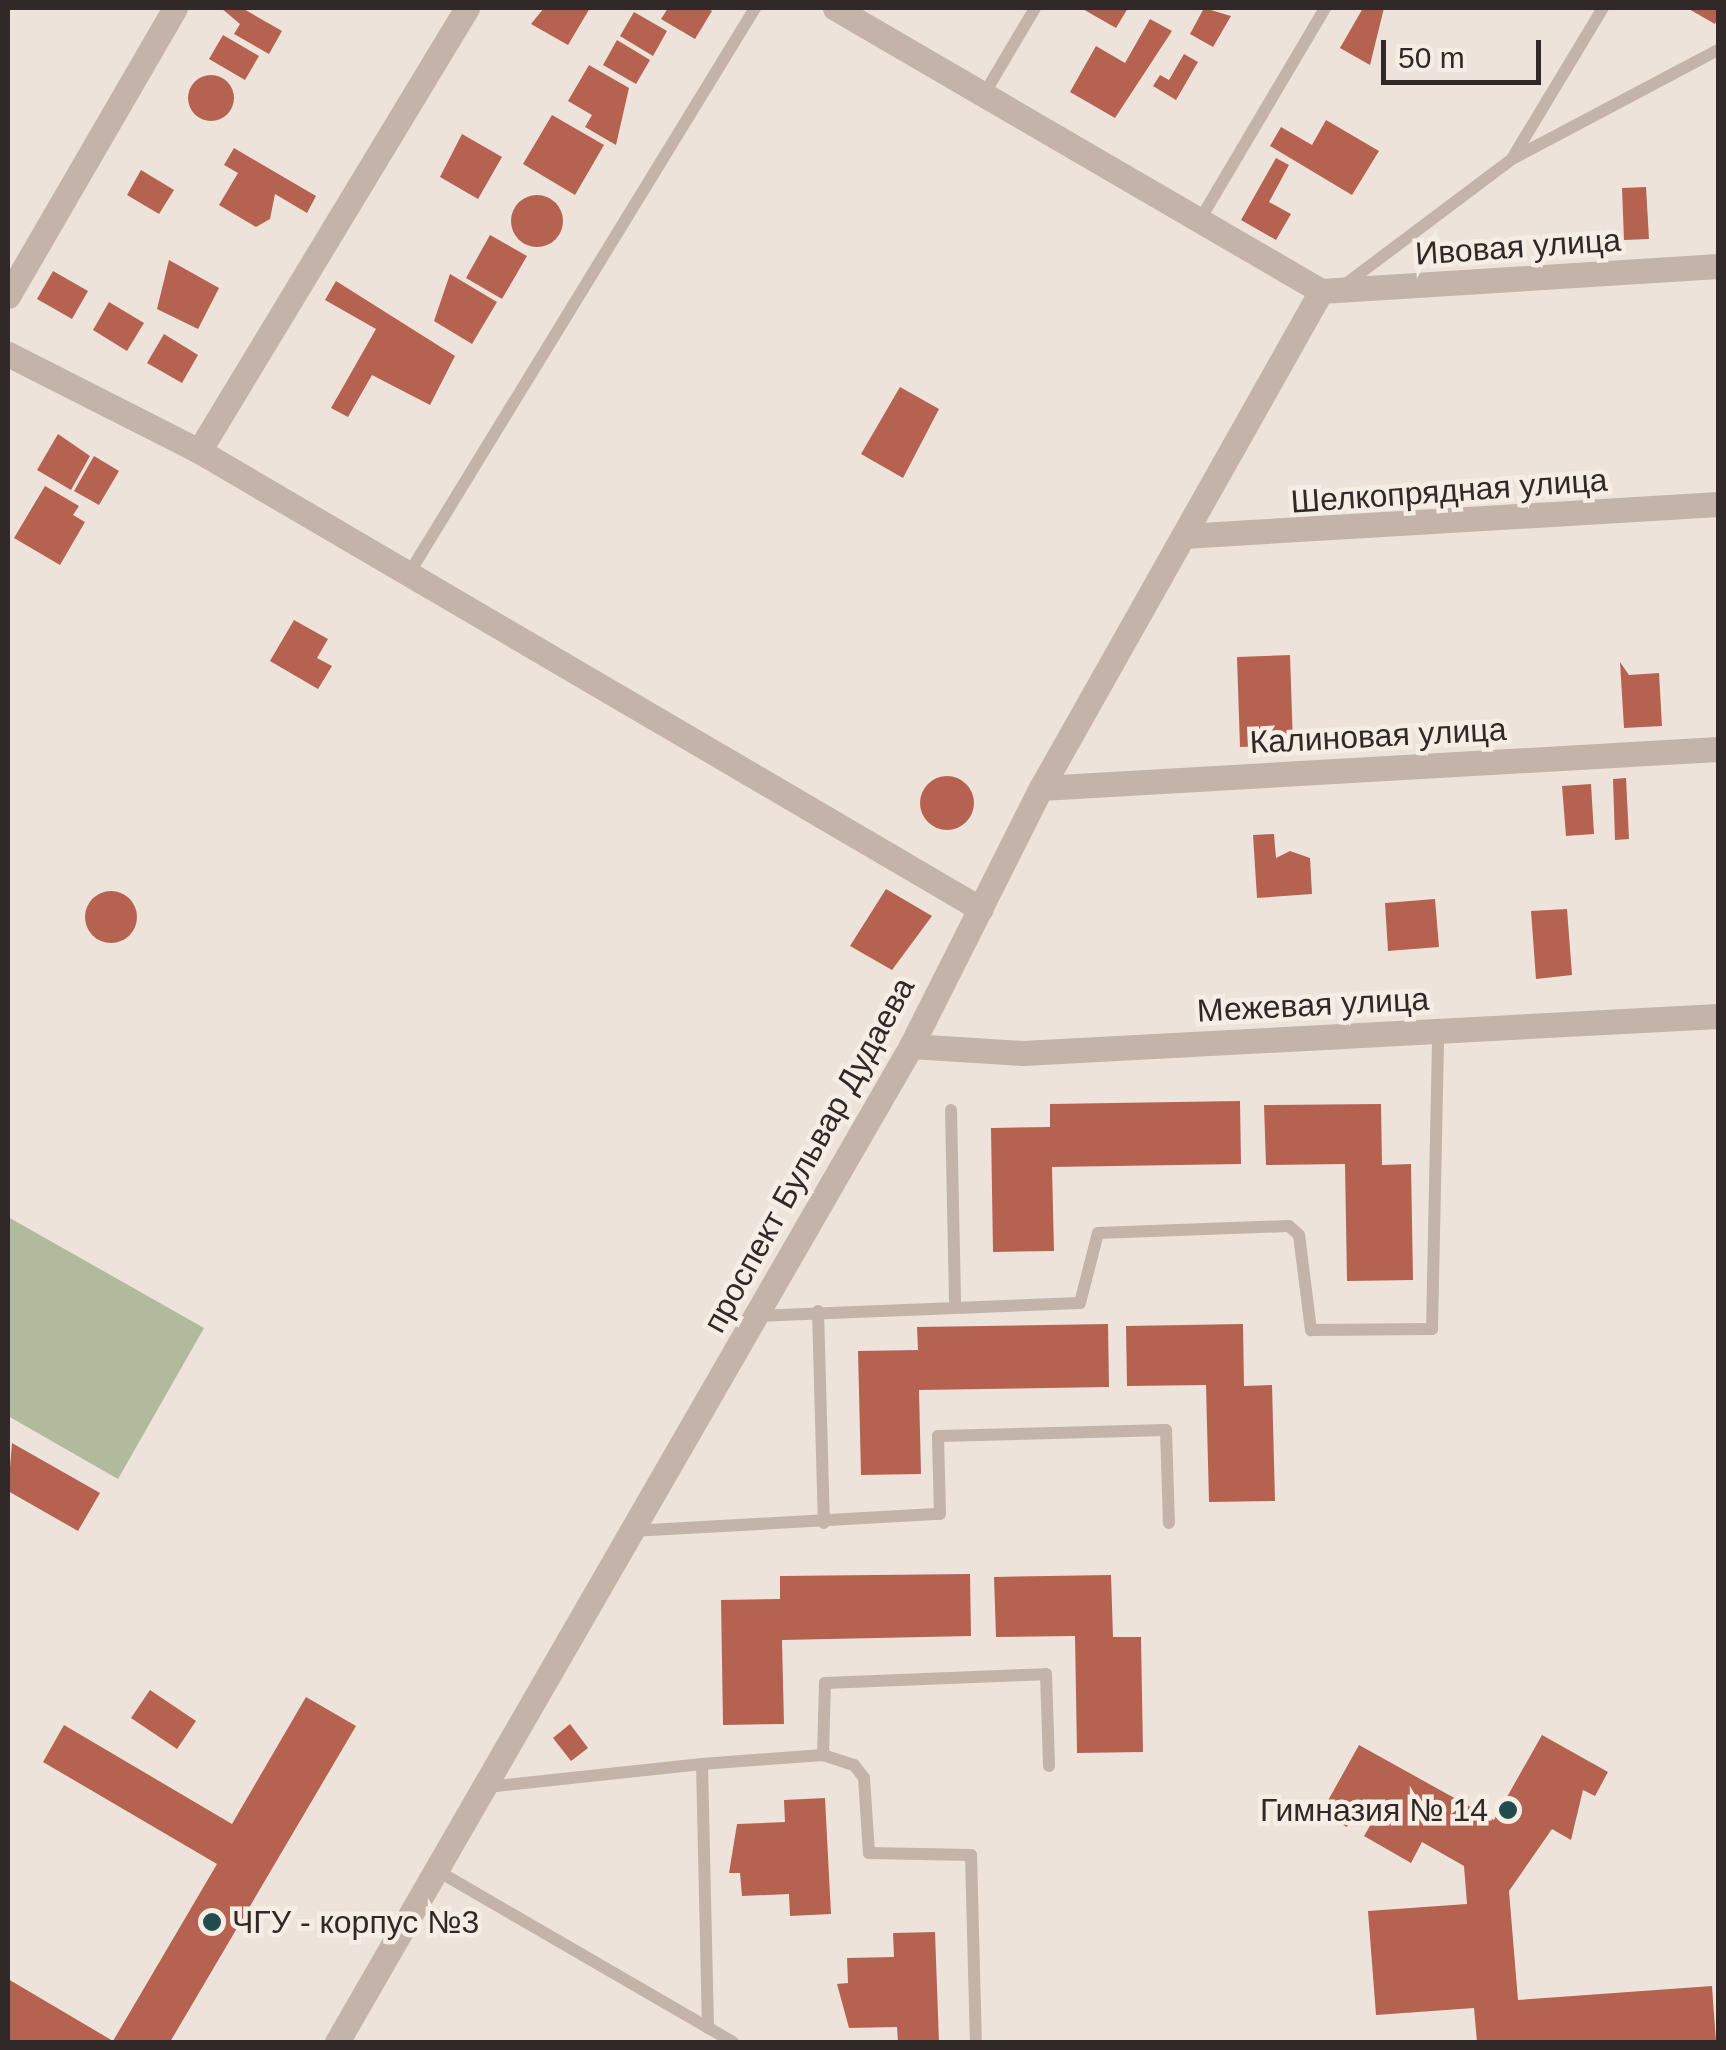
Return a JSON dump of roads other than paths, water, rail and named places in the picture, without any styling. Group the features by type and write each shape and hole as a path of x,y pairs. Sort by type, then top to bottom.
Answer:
{"street":[{"path":"8,296 175,8"},
{"path":"199,451 467,8"},
{"path":"835,8 1197,225 1329,291"},
{"name":"Ивовая улица","path":"1329,291 1718,266"},
{"name":"проспект Бульвар Дудаева","path":"337,2042 912,1046 1041,788 1183,536 1329,291"},
{"path":"8,354 199,451 980,908"},
{"name":"Шелкопрядная улица","path":"1183,536 1718,504"},
{"name":"Калиновая улица","path":"1041,788 1718,749"},
{"name":"Межевая улица","path":"912,1046 1023,1053 1718,1016"}],"lane":[{"path":"408,574 754,8"},
{"path":"982,96 1035,8"},
{"path":"1197,225 1325,8"},
{"path":"1512,159 1603,8"},
{"path":"1329,291 1512,159 1718,50"},
{"path":"756,1316 1084,1302 1102,1232 1289,1226 1299,1235 1311,1330 1432,1329 1438,1031"},
{"path":"951,1110 955,1306"},
{"path":"818,1311 824,1523"},
{"path":"632,1532 940,1514 938,1436 1166,1430 1169,1523"},
{"path":"823,1755 824,1683 1046,1674 1049,1766"},
{"path":"484,1787 823,1755 864,1778 869,1852 970,1855 976,2042"},
{"path":"702,1764 708,2028"},
{"path":"436,1870 733,2042"}],"place":[{"name":"Гимназия № 14","path":"1508,1810"},
{"name":"ЧГУ - корпус №3","path":"212,1922"}]}
